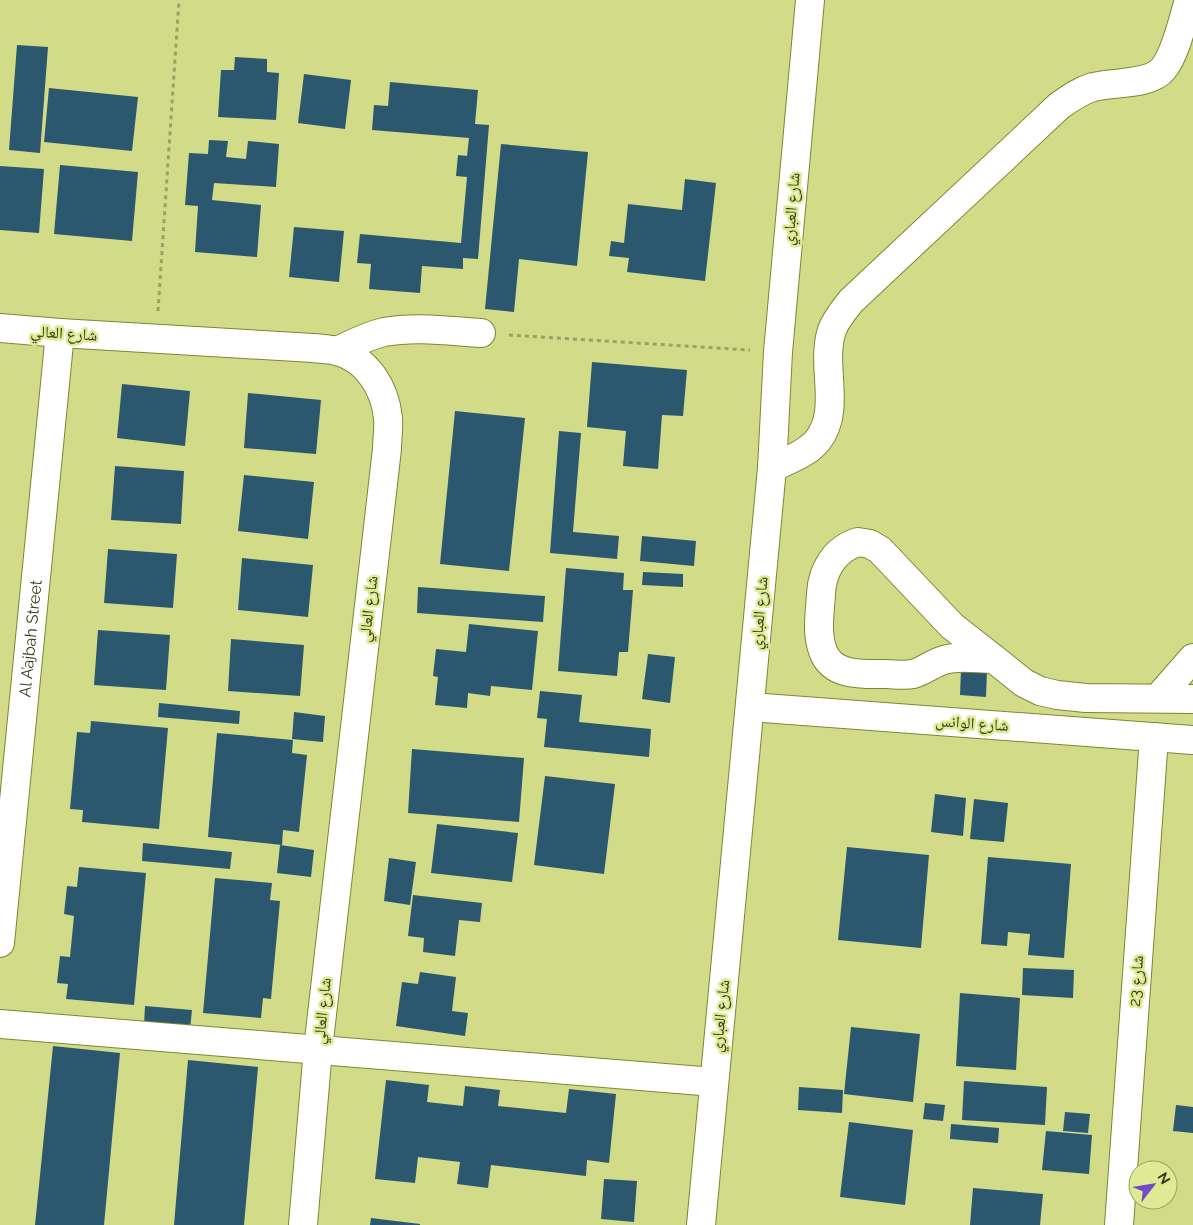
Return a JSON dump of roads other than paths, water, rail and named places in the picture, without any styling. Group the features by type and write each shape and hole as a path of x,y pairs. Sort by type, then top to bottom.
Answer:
{"street":[{"name":"شارع العباري","path":"701,1225 772,468 778,352 810,0"},
{"path":"772,468 805,452 817,440 826,426 829,409 829,347 832,331 840,315 851,301 1059,106 1075,94 1093,87 1151,78 1162,71 1170,59 1189,0"},
{"name":"شارع العالي","path":"0,328 337,351 353,358 367,369 377,382 383,395 388,419 386,449 318,1049 303,1225"},
{"path":"337,351 359,340 382,332 406,329 481,333"},
{"name":"Al A’ajbah Street","path":"0,943 60,333"},
{"path":"994,659 944,659 924,670 911,674 851,674 835,667 823,653 819,636 821,585 824,572 847,546 858,542 870,544 880,550 952,626 994,659 1024,683 1040,691 1086,698 1193,699"},
{"path":"944,659 952,626"},
{"path":"1158,698 1192,662"},
{"path":"1085,732 1086,698"},
{"name":"شارع الوانس","path":"750,707 1193,740"},
{"name":"شارع 23","path":"1119,1225 1154,737"},
{"path":"0,1024 714,1082"}]}
